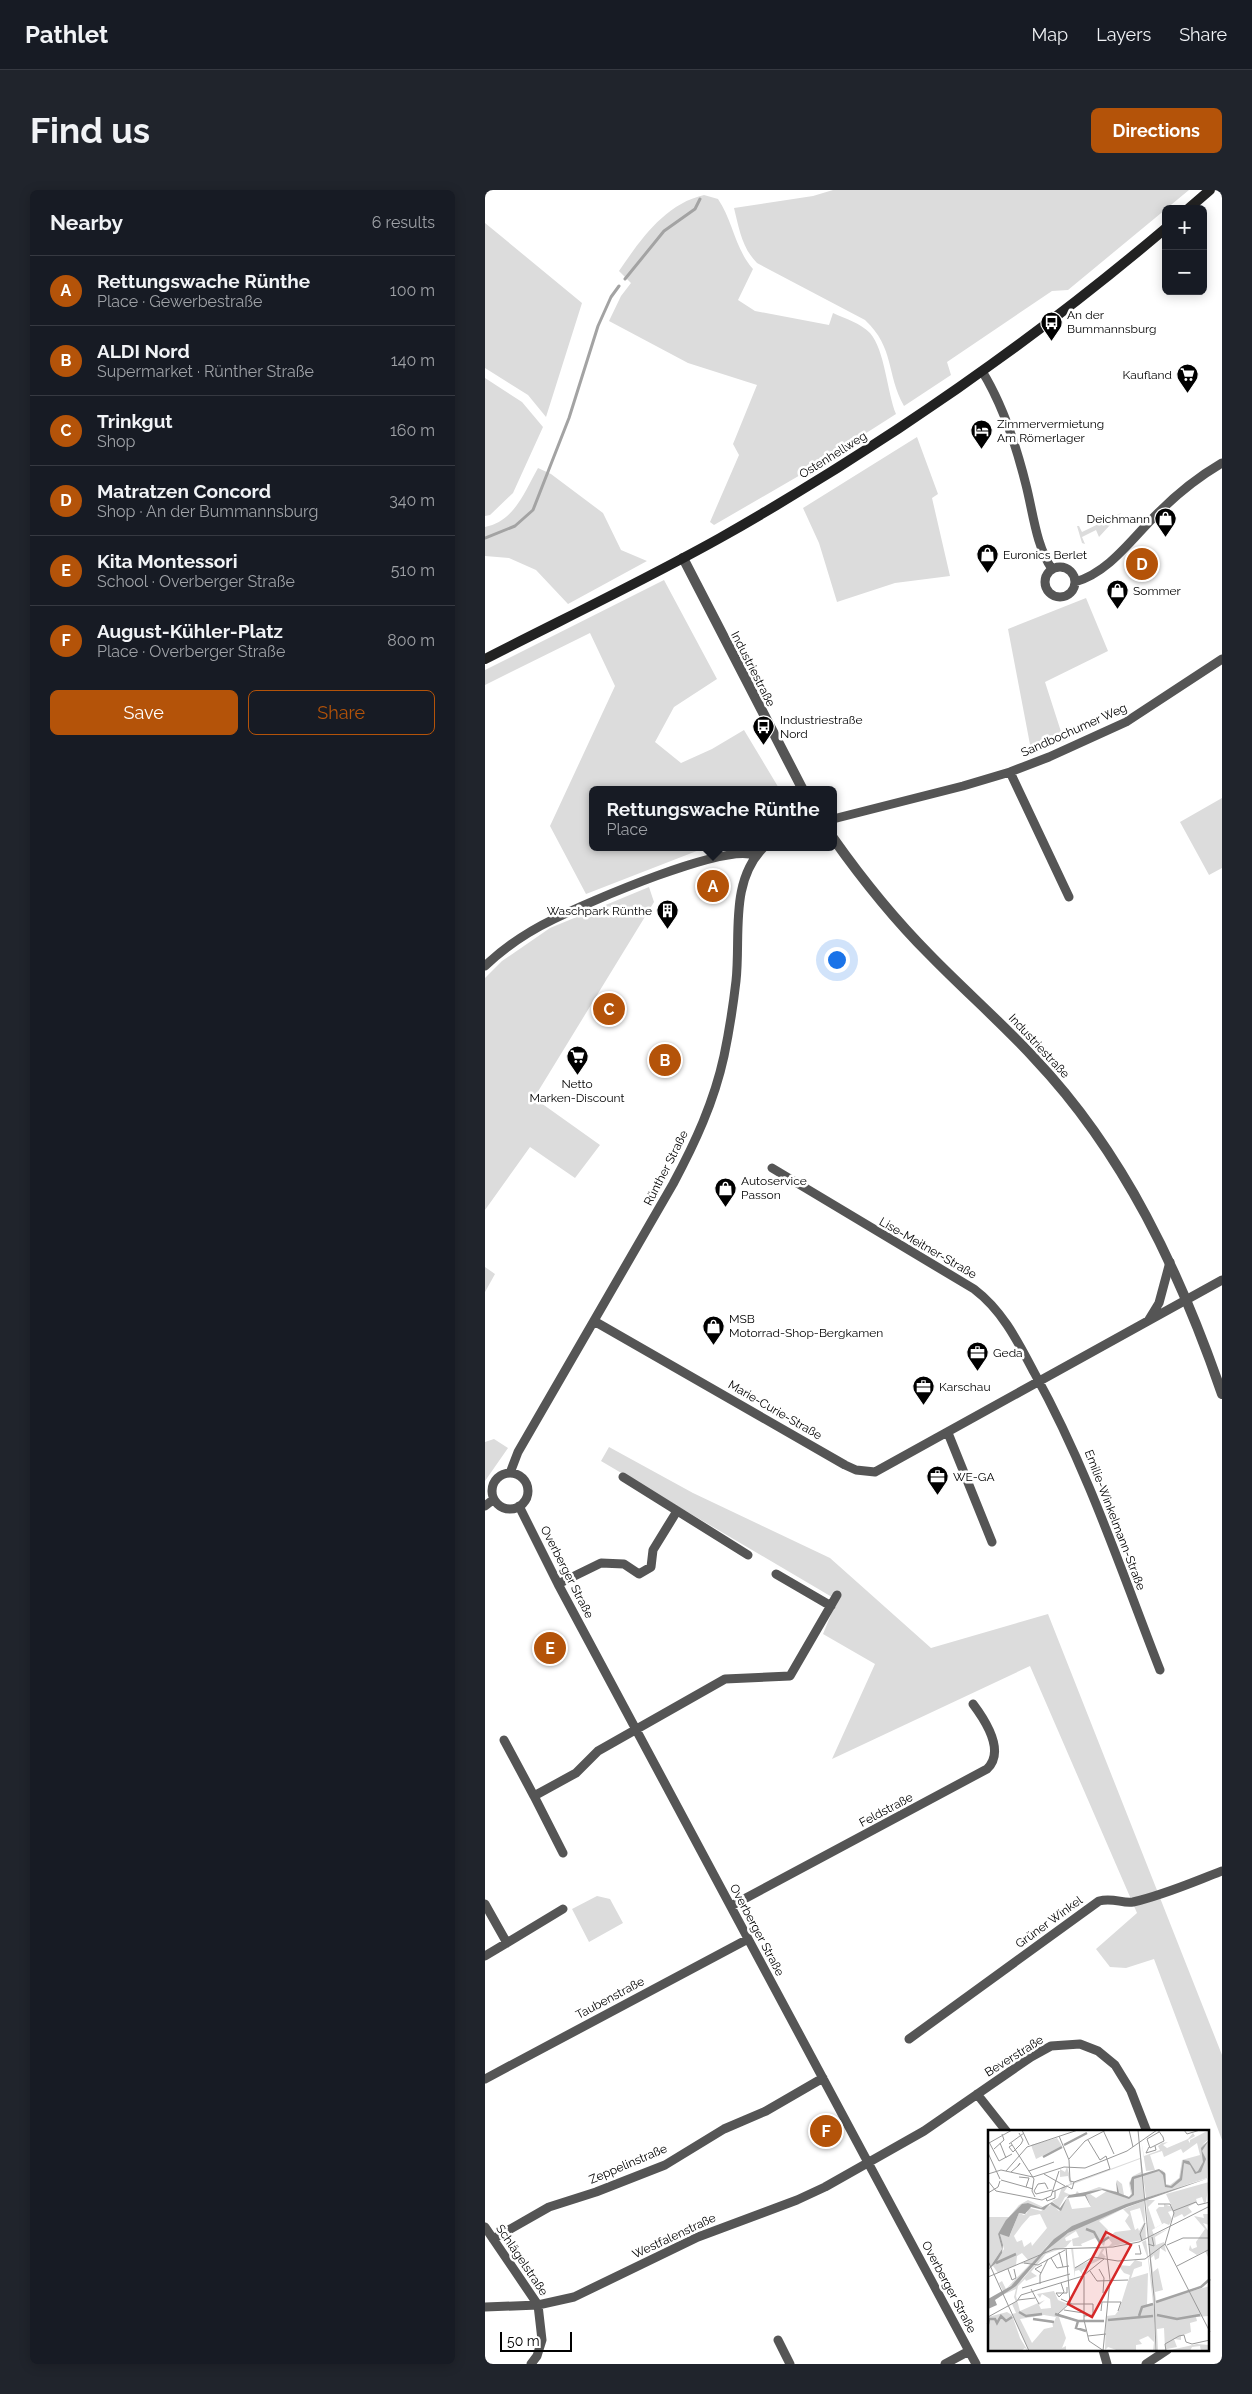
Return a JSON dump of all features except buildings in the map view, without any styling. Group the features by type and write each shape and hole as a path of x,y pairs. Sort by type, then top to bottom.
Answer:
{"main road":[{"path":"1193,205 1210,190"},
{"name":"Ostenhellweg","path":"485,659 683,558 845,463 982,371 1069,307 1162,231"}],"street":[{"path":"982,371 996,395 1008,427 1024,477 1042,551 1052,569"},
{"path":"1075,582 1098,571 1117,555 1182,490 1222,464"},
{"name":"Industriestraße","path":"683,558 801,786"},
{"path":"1064,567 1070,571 1075,582 1071,593 1066,596 1054,596 1049,593 1045,583 1048,573 1052,569 1064,567"},
{"name":"Sandbochumer Weg","path":"837,818 1010,772 1125,722 1222,659"},
{"path":"1010,772 1069,897"},
{"name":"Industriestraße","path":"837,843 871,889 914,939 1035,1058 1080,1112 1120,1168 1169,1262 1186,1300 1222,1394"},
{"name":"Rünther Straße","path":"494,1499 492,1489 494,1483 500,1476 510,1473 518,1452 681,1168 709,1106 723,1058 732,1012 737,971 740,893 744,878 760,851"},
{"path":"485,966 524,936 554,919 600,900 708,859 740,852 756,856"},
{"name":"Lise-Meitner-Straße","path":"772,1168 967,1284 987,1298 1009,1327 1040,1382"},
{"name":"Marie-Curie-Straße","path":"1147,1321 1159,1303 1169,1262"},
{"path":"1186,1300 1222,1280"},
{"name":"Marie-Curie-Straße","path":"594,1321 857,1470 875,1472 1186,1300"},
{"name":"Emilie-Winkelmann-Straße","path":"1040,1382 1074,1448 1160,1670"},
{"path":"948,1433 992,1542"},
{"path":"485,1506 494,1499 505,1508 519,1506 525,1499 527,1486 519,1476 510,1473"},
{"path":"623,1478 748,1555"},
{"name":"Overberger Straße","path":"519,1506 636,1731 976,2364"},
{"path":"558,1584 601,1563 623,1564 639,1574 651,1567 653,1550 677,1511"},
{"path":"776,1574 831,1606"},
{"path":"534,1796 577,1773 598,1751 725,1679 790,1676 837,1595"},
{"name":"Feldstraße","path":"731,1906 987,1769 995,1757 992,1736 973,1704"},
{"path":"504,1740 563,1853"},
{"name":"Grüner Winkel","path":"909,2039 1099,1901 1107,1899 1131,1903 1172,1891 1222,1871"},
{"path":"485,1904 507,1942"},
{"path":"485,1956 563,1909"},
{"name":"Taubenstraße","path":"485,2079 747,1939"},
{"name":"Beverstraße","path":"869,2163 924,2131 1046,2048 1060,2044 1080,2044 1098,2051 1115,2065 1131,2091 1146,2130"},
{"name":"Zeppelinstraße","path":"493,2239 549,2207 596,2192 665,2165 724,2128 766,2111 823,2078"},
{"path":"977,2094 1005,2130"},
{"name":"Westfalenstraße","path":"485,2307 538,2305 574,2297 698,2237 797,2200 869,2163"},
{"name":"Schlägelstraße","path":"485,2227 538,2305 542,2340 531,2364"},
{"path":"778,2340 790,2364"},
{"path":"945,2364 969,2351"},
{"path":"1146,2364 1164,2352"}],"shaded area":[{"path":"833,190 1189,190 1171,205 1162,205 1162,212 1068,290 1052,291 947,362 951,375 904,406 898,394 886,351 875,330 865,320 757,263 748,251 734,208 813,196"},
{"path":"704,195 718,199 742,253 753,269 738,300 755,311 829,325 833,313 862,326 875,340 879,350 896,414 802,474 714,525 710,522 739,455 733,444 757,385 688,363 609,321 621,296 631,283 619,271 645,235 677,206"},
{"path":"485,223 582,303 546,417 528,395 485,368"},
{"path":"485,378 522,402 543,427 513,493 490,515 485,516"},
{"path":"917,437 938,494 932,498 950,576 895,583 837,602 819,543 803,508"},
{"path":"538,468 551,474 603,513 621,550 647,561 568,604 536,570 509,558 485,556 485,527 504,519 511,512"},
{"path":"1121,513 1099,537 1096,530 1082,537 1085,544 1082,543 1077,526 1079,526 1082,532"},
{"path":"664,580 717,679 674,707 655,742 681,763 712,749 744,730 778,786 589,786 589,851 697,851 586,894 550,826 615,686 590,633 485,685 485,670"},
{"path":"1086,598 1108,651 1045,682 1064,741 1032,755 1008,629"},
{"path":"1222,798 1222,868 1209,875 1180,822"},
{"path":"649,887 654,902 534,1098 600,1145 575,1178 530,1147 485,1210 485,978 502,961 550,928"},
{"path":"485,1267 495,1274 485,1292"},
{"path":"494,1439 508,1448 485,1481 485,1442"},
{"path":"609,1447 693,1493 830,1558 931,1648 1048,1614 1222,2055 1222,2140 1154,1959 1126,1968 1110,1967 1096,1949 1137,1913 1030,1666 832,1759 875,1664 823,1634 837,1600 601,1461"},
{"path":"597,1896 610,1899 623,1923 589,1942 572,1909"}],"waterway":[{"path":"625,279 664,231 695,209 700,199"},
{"path":"485,538 515,526 533,510 569,418 598,326 611,297 619,286"}],"place":[{"name":"An der Bummannsburg","path":"1051,341"},
{"name":"Kaufland","path":"1188,394"},
{"name":"Zimmervermietung Am Römerlager","path":"981,450"},
{"name":"Deichmann","path":"1166,538"},
{"name":"Matratzen Concord","path":"1142,564"},
{"name":"Euronics Berlet","path":"987,574"},
{"name":"Sommer","path":"1117,610"},
{"name":"Industriestraße Nord","path":"764,746"},
{"name":"Rettungswache Rünthe","path":"713,886"},
{"name":"Waschpark Rünthe","path":"668,930"},
{"name":"Trinkgut","path":"609,1009"},
{"name":"ALDI Nord","path":"665,1060"},
{"name":"Netto Marken-Discount","path":"577,1076"},
{"name":"Autoservice Passon","path":"725,1207"},
{"name":"MSB Motorrad-Shop-Bergkamen","path":"713,1345"},
{"name":"Geda","path":"977,1372"},
{"name":"Karschau","path":"923,1406"},
{"name":"WE-GA","path":"937,1496"},
{"name":"Kita Montessori","path":"550,1648"},
{"name":"August-Kühler-Platz","path":"826,2131"}]}
